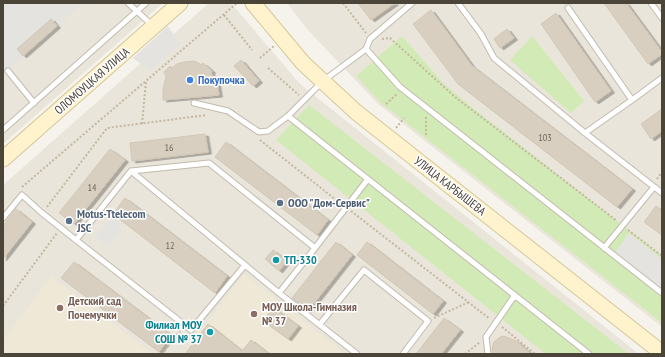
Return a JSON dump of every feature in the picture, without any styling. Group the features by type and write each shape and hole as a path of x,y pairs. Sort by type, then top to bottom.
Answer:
{"street":[{"name":"ОЛОМОУЦКАЯ УЛИЦА","path":"3,159 180,3"},
{"name":"УЛИЦА КАРБЫШЕВА","path":"253,3 303,63 356,112 662,353"}],"lane":[{"path":"128,3 154,27"},
{"path":"3,130 146,3"},
{"path":"194,103 228,111 259,132 268,131 288,116 323,81 366,49 370,39 412,3"},
{"path":"458,3 481,34 494,58 585,133 662,193"},
{"path":"652,3 662,18"},
{"path":"568,8 632,100"},
{"path":"366,49 402,88 426,108 662,294"},
{"path":"8,71 34,103"},
{"path":"585,133 662,78"},
{"path":"288,116 589,354"},
{"path":"76,240 131,171 208,163 315,248"},
{"path":"131,171 244,265 357,354"},
{"path":"280,293 368,178"},
{"path":"604,248 654,187"},
{"path":"3,218 22,195 60,228 191,330 244,265"},
{"path":"320,324 364,270 428,321 403,354"},
{"path":"488,354 486,336 515,295"}],"path":[{"path":"21,189 237,3"},
{"path":"344,3 370,39 390,38 455,97 662,256"},
{"path":"224,14 252,50"},
{"path":"260,58 282,39"},
{"path":"268,68 305,100"},
{"path":"142,124 146,80"},
{"path":"386,104 402,88"},
{"path":"426,108 426,135"},
{"path":"42,213 107,128 210,114"},
{"path":"255,136 535,354"},
{"path":"3,306 60,228"},
{"path":"428,321 469,302"},
{"path":"162,354 184,325"},
{"path":"465,354 486,336"}],"shaded area":[{"path":"3,3 163,3 3,144"},
{"path":"3,3 83,3 3,75"},
{"path":"209,3 231,3 300,84 639,354 3,354 3,185"},
{"path":"287,3 662,3 662,327 378,104 307,29"},
{"path":"168,26 180,44 150,71 133,58"},
{"path":"112,215 121,223 121,230 108,247 95,237"},
{"path":"629,233 662,259 662,293 613,255"},
{"name":"МОУ Школа-Гимназия № 37","path":"244,274 345,354 183,354"},
{"name":"Детский сад Почемучки","path":"51,277 153,354 3,354 3,340"}],"green space":[{"path":"402,36 444,84 662,256 662,323 381,103 356,76"},
{"path":"532,36 584,101 571,113 510,60"},
{"path":"309,105 629,354 546,354 276,140"}],"building":[{"path":"358,3 395,3 371,20"},
{"path":"604,3 626,3 662,54 648,64"},
{"path":"431,10 472,66 632,189 617,207 458,84 413,24"},
{"path":"556,13 611,91 595,102 541,24"},
{"path":"51,19 57,26 23,56 17,49"},
{"path":"507,29 514,38 500,48 494,39"},
{"path":"241,60 259,81 253,86 234,66"},
{"name":"Покупочка","path":"194,61 202,65 203,63 212,71 211,73 217,84 219,95 163,100 163,90 166,76 164,72 170,66 172,68 177,64"},
{"path":"662,109 662,131 651,139 641,124"},
{"path":"205,134 208,152 132,161 130,143"},
{"path":"226,142 328,220 317,235 215,157"},
{"path":"110,149 125,160 74,224 59,213"},
{"path":"125,198 227,276 215,293 113,214"},
{"path":"656,206 662,210 662,235 644,222"},
{"path":"16,209 32,222 3,259 3,226"},
{"path":"336,242 352,255 308,311 292,298"},
{"path":"367,242 443,301 433,314 357,255"},
{"name":"ТП-330","path":"273,250 287,261 279,271 265,259"},
{"path":"74,262 171,335 159,352 61,278"},
{"path":"273,307 298,326 288,339 263,321"},
{"path":"444,318 460,330 441,354 416,354"},
{"name":"Филиал МОУ СОШ № 37","path":"208,324 242,351 251,340 269,354 185,354"},
{"path":"504,336 516,341 531,354 493,354 492,349 494,342 500,337"}],"place":[{"name":"Покупочка","path":"190,80"},
{"name":"ООО \"Дом-Сервис\"","path":"280,203"},
{"name":"Motus-Ttelecom JSC","path":"69,221"},
{"name":"ТП-330","path":"276,260"},
{"name":"Детский сад Почемучки","path":"60,308"},
{"name":"МОУ Школа-Гимназия № 37","path":"254,314"},
{"name":"Филиал МОУ СОШ № 37","path":"210,332"}]}
